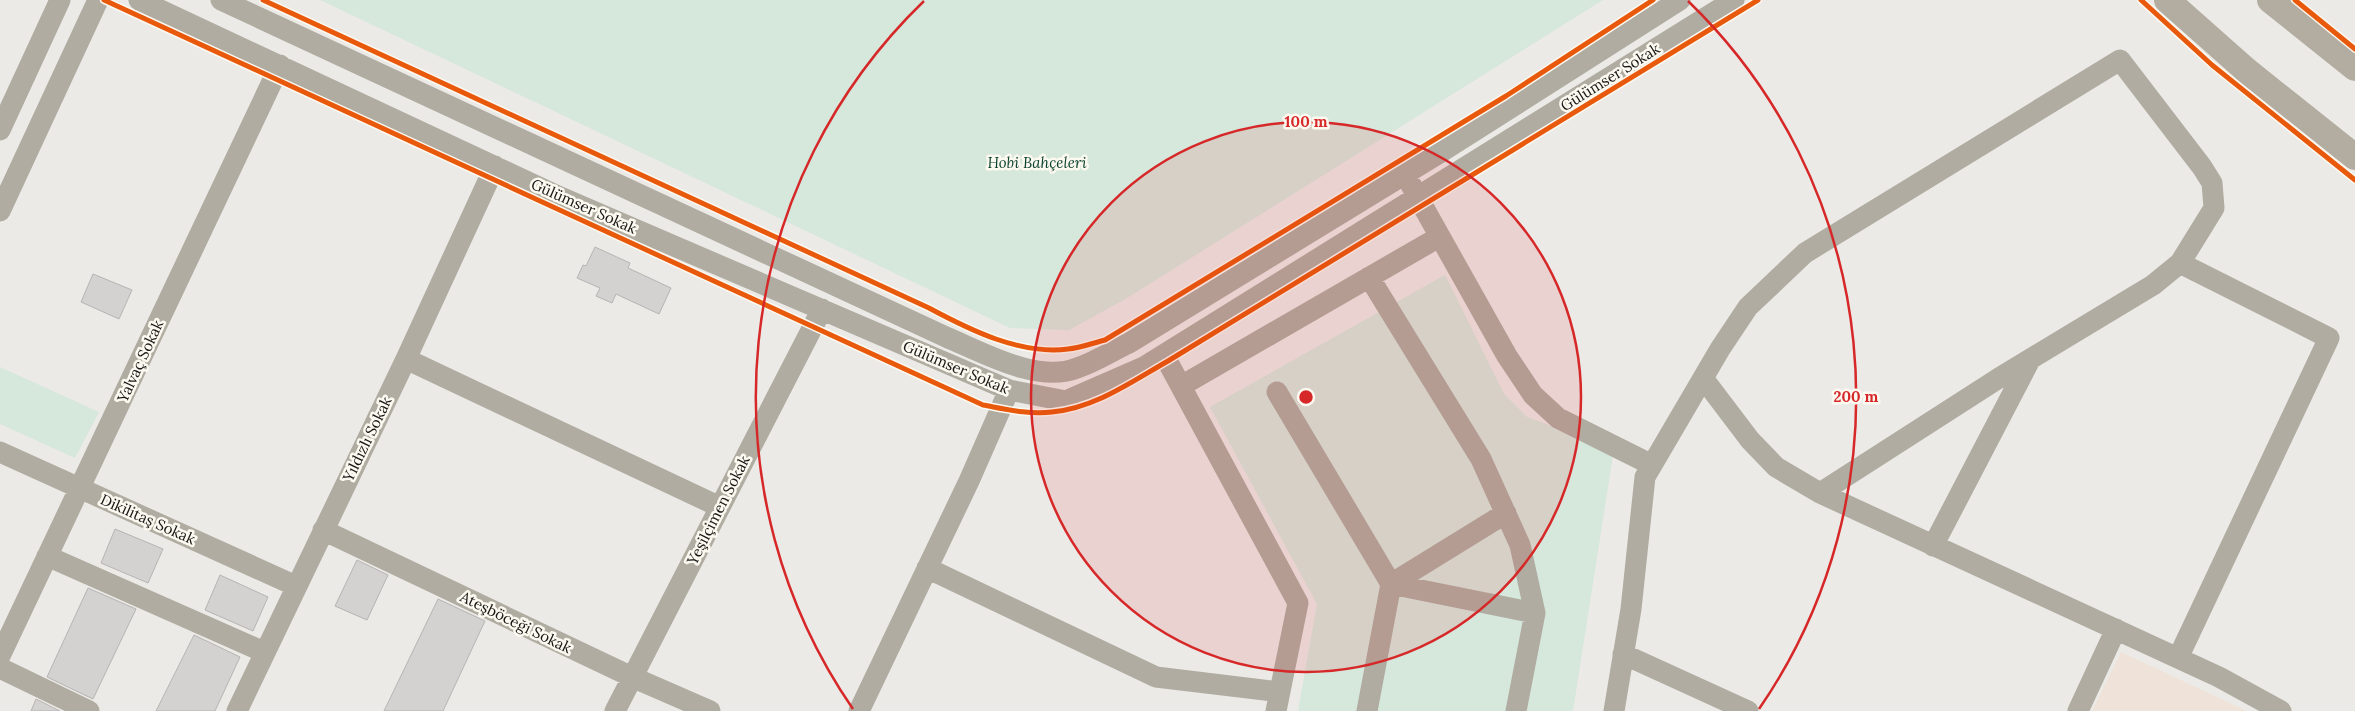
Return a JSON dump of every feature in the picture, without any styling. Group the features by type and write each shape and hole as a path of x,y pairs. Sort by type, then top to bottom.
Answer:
{"main road":[{"path":"2167,0 2246,70 2355,157"},
{"path":"2270,0 2355,68"}],"street":[{"path":"0,130 60,0"},
{"path":"0,212 98,0"},
{"name":"Gülümser Sokak","path":"139,0 560,197 1008,390 1066,401 1144,367 1734,0"},
{"path":"221,0 946,337 1025,370 1047,372 1076,369 1129,343 1405,174 1680,0"},
{"path":"1614,711 1645,477 1703,378 1748,307 1805,253 2120,60 2202,167 2212,183 2214,208 2180,263 2153,285 2031,358 1820,494"},
{"name":"Yalvaç Sokak","path":"0,656 280,65"},
{"name":"Yıldızlı Sokak","path":"237,711 406,359 495,166"},
{"path":"1405,174 1507,356 1533,395 1558,418 1652,465"},
{"path":"1181,386 1439,237"},
{"path":"2178,658 2329,338 2180,263"},
{"path":"1369,277 1482,459 1520,545 1535,613 1516,711"},
{"name":"Yeşilçimen Sokak","path":"615,711 822,309"},
{"path":"927,568 1156,677 1278,701 1298,603 1164,354"},
{"path":"1933,546 2031,358"},
{"path":"406,359 720,507"},
{"path":"1703,378 1750,440 1776,467 1820,494 2219,677 2281,711"},
{"path":"859,711 1008,390"},
{"path":"1277,392 1391,584 1367,711"},
{"name":"Dikilitaş Sokak","path":"0,452 296,586"},
{"path":"1391,584 1506,513"},
{"name":"Ateşböceği Sokak","path":"323,530 632,677 710,711"},
{"path":"47,556 264,652"},
{"path":"1391,584 1535,613"},
{"path":"2078,711 2116,629"},
{"path":"1623,654 1748,711"},
{"path":"0,668 89,711"}],"shaded area":[{"path":"2121,652 2247,711 2092,711"}],"green space":[{"name":"Hobi Bahçeleri","path":"320,0 1603,0 1127,298 1069,330 1010,328"},
{"path":"1445,275 1504,394 1527,417 1614,449 1573,711 1298,711 1317,604 1210,407"},
{"path":"0,367 99,412 75,458 0,424"}],"building":[{"path":"595,247 630,263 628,268 671,288 659,314 616,294 612,303 596,296 600,288 577,278 583,265 586,266"},
{"path":"93,274 132,290 119,319 81,302"},
{"path":"115,529 163,549 148,583 101,563"},
{"path":"357,560 388,575 367,620 335,606"},
{"path":"220,575 268,597 253,631 205,610"},
{"path":"88,588 136,609 93,699 47,677"},
{"path":"438,599 485,621 443,711 384,711"},
{"path":"194,635 240,657 215,711 156,711"},
{"path":"36,699 60,711 31,711"}],"cycle path":[{"path":"104,0 983,405 1035,413 1068,410 1112,393 1168,361 1758,0"},
{"path":"263,0 929,308 961,325 996,339 1032,348 1050,350 1082,347 1105,340 1506,96 1653,0"},
{"path":"2141,0 2212,65 2355,180"},
{"path":"2295,0 2355,49"}]}
